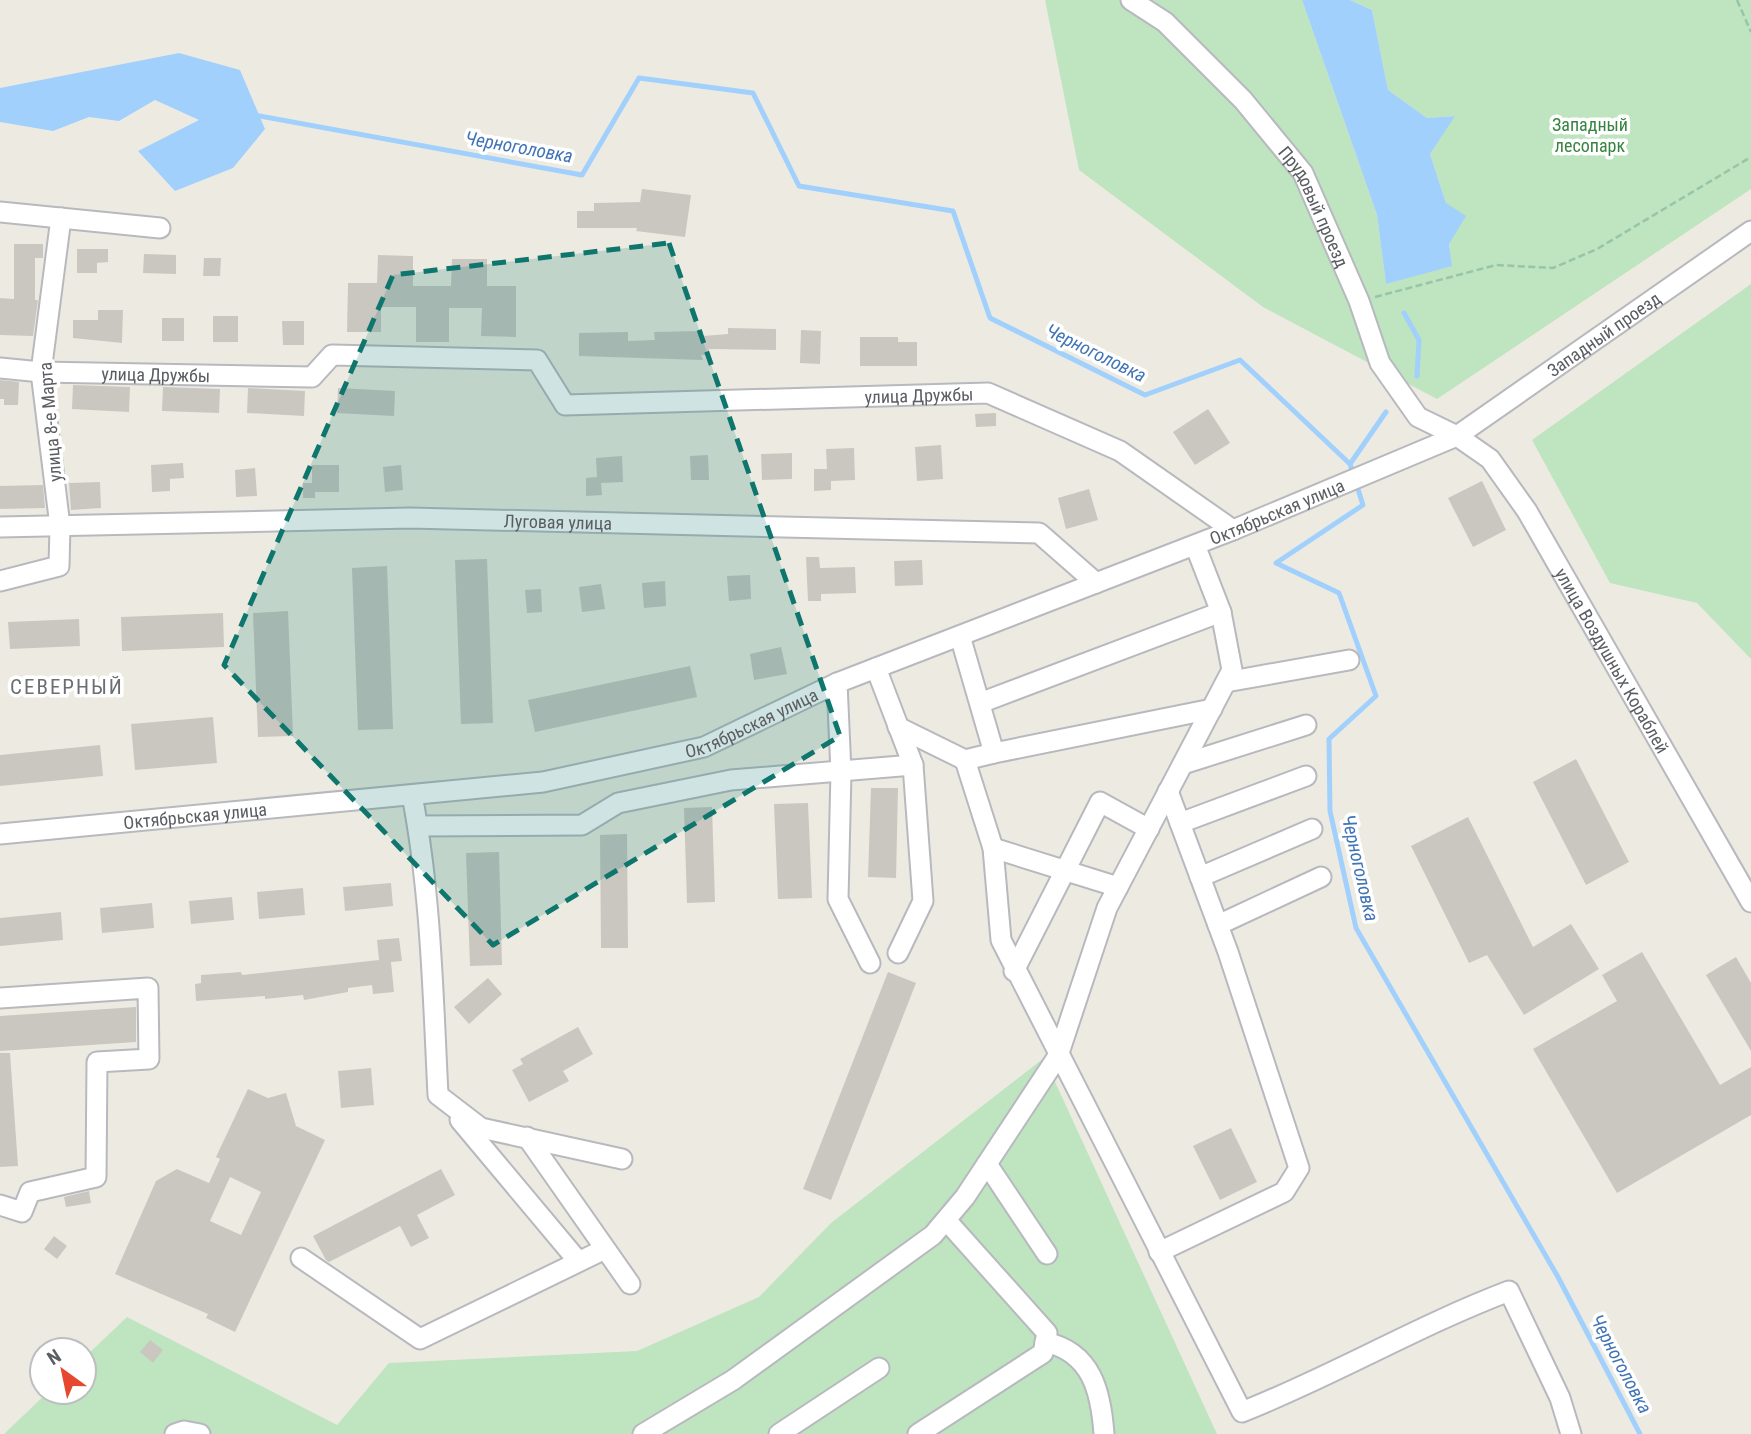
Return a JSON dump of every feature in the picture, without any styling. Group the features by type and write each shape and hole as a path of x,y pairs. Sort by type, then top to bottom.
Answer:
{"street":[{"name":"Прудовый проезд","path":"1130,0 1165,22 1243,100 1303,173 1359,301 1380,363 1418,416 1457,436"},
{"path":"0,212 160,228"},
{"name":"улица 8-е Марта","path":"0,581 59,566 60,526 41,372 61,218"},
{"name":"Западный проезд","path":"1457,436 1751,230"},
{"name":"улица Дружбы","path":"0,368 41,372 312,377 332,355 537,360 565,405 988,393 1120,451 1233,530"},
{"name":"Октябрьская улица","path":"0,834 543,782 704,747 838,683 1233,530 1457,436"},
{"name":"улица Воздушных Кораблей","path":"1457,436 1490,459 1527,511 1751,902"},
{"name":"Луговая улица","path":"0,527 410,518 1039,533 1096,583"},
{"path":"643,1434 733,1380 933,1235 987,1164 1058,1056 1107,908 1232,670 1221,612 1195,545"},
{"path":"980,703 1221,612"},
{"path":"960,635 994,753"},
{"path":"1226,682 1349,660"},
{"path":"876,668 912,765 923,901 898,953"},
{"path":"838,683 841,772 838,899 870,962"},
{"path":"898,727 965,760 1212,709"},
{"path":"1183,764 1307,725"},
{"path":"965,760 993,848 1001,940 1014,971 1242,1412 1312,1384 1404,1335 1509,1291 1560,1398 1572,1434"},
{"path":"418,825 582,825 618,803 732,780 912,765"},
{"path":"1180,823 1306,776"},
{"path":"1159,1252 1284,1192 1299,1168 1218,925 1168,791"},
{"path":"412,795 418,825 432,974 438,1095 578,1261"},
{"path":"1014,971 1100,802 1149,829"},
{"path":"1200,877 1312,829"},
{"path":"993,848 1118,887"},
{"path":"1218,925 1321,877"},
{"path":"0,998 148,988 149,1059 97,1062 96,1177 30,1192 22,1212 0,1205"},
{"path":"438,1095 481,1128 622,1159"},
{"path":"527,1137 630,1284"},
{"path":"987,1164 1047,1254"},
{"path":"918,1434 1043,1353 1047,1333 946,1220"},
{"path":"301,1258 420,1339 606,1249"},
{"path":"1045,1342 1065,1346 1091,1374 1102,1400 1104,1434"},
{"path":"779,1434 879,1368"},
{"path":"175,1434 184,1430 200,1434"}],"path":[{"path":"1737,0 1751,32"},
{"path":"1359,301 1496,265 1553,268 1597,249 1751,157"}],"highlighted area":[{"path":"669,243 840,736 493,945 224,665 393,275"}],"green space":[{"name":"Западный лесопарк","path":"1045,0 1302,0 1377,215 1386,284 1451,265 1446,203 1430,154 1454,116 1427,118 1388,90 1372,10 1350,0 1751,0 1751,189 1437,399 1263,307 1079,170"},
{"path":"1751,284 1751,659 1697,603 1610,583 1532,440"},
{"path":"1044,1058 1217,1434 4,1434 33,1406 98,1406 98,1345 127,1317 337,1425 389,1363 637,1351 759,1297 831,1223"}],"water":[{"path":"1302,0 1350,0 1372,10 1388,90 1427,118 1455,116 1430,154 1446,203 1466,216 1449,244 1452,266 1386,284 1377,215"},
{"path":"179,53 240,70 265,129 233,168 175,191 138,151 199,120 155,100 119,121 89,117 53,131 0,122 0,88"}],"building":[{"path":"642,189 691,195 685,237 636,231 637,228 577,228 577,211 594,211 594,203 640,202"},
{"path":"14,244 43,244 43,258 35,258 35,300 38,300 33,336 0,335 0,298 14,299"},
{"path":"77,249 108,249 108,262 97,263 97,273 77,273"},
{"path":"144,254 176,255 176,274 143,273"},
{"path":"378,255 413,256 413,286 451,286 452,259 487,259 487,286 516,286 516,337 481,336 482,308 449,308 449,342 416,342 416,307 381,307 381,332 347,332 348,283 377,283"},
{"path":"204,258 221,258 220,276 203,276"},
{"path":"98,310 123,310 122,343 73,338 73,320 98,320"},
{"path":"213,316 238,316 238,342 213,342"},
{"path":"162,318 184,318 184,341 162,341"},
{"path":"282,321 304,321 304,345 283,345"},
{"path":"728,328 776,329 776,350 709,349 709,355 701,355 703,360 579,356 579,333 628,332 628,341 655,340 654,332 703,331 703,336 728,334"},
{"path":"801,330 821,331 820,364 800,363"},
{"path":"860,337 898,337 898,342 917,342 917,366 860,366"},
{"path":"0,380 19,382 18,405 4,405 4,399 0,399"},
{"path":"73,385 130,387 129,412 72,409"},
{"path":"163,387 220,389 219,413 162,411"},
{"path":"248,388 305,391 304,416 247,413"},
{"path":"338,388 395,391 394,416 337,413"},
{"path":"1208,409 1230,443 1195,465 1173,432"},
{"path":"996,413 996,426 976,427 975,414"},
{"path":"941,445 943,479 917,481 915,447"},
{"path":"854,448 855,480 831,481 831,490 814,491 814,469 827,469 826,449"},
{"path":"792,453 792,479 762,480 761,454"},
{"path":"708,455 709,480 691,480 690,456"},
{"path":"622,456 623,482 601,483 602,495 586,496 586,478 597,477 596,458"},
{"path":"183,463 184,478 170,479 170,491 152,492 151,465"},
{"path":"312,465 339,465 339,492 315,492 315,498 303,498 303,483 312,483"},
{"path":"401,465 403,490 385,492 383,467"},
{"path":"255,468 257,496 236,497 235,470"},
{"path":"1482,481 1506,530 1473,547 1448,498"},
{"path":"100,482 101,508 71,510 69,483"},
{"path":"43,485 45,508 0,509 0,486"},
{"path":"1089,489 1098,520 1066,529 1058,498"},
{"path":"806,557 819,557 820,568 855,567 856,593 821,594 821,601 808,601"},
{"path":"487,559 493,723 461,724 455,560"},
{"path":"922,560 923,585 895,586 894,561"},
{"path":"387,566 393,729 358,730 352,568"},
{"path":"750,575 751,599 729,601 727,576"},
{"path":"665,581 666,606 644,608 642,583"},
{"path":"601,584 605,609 582,612 579,587"},
{"path":"541,589 542,612 527,613 525,590"},
{"path":"288,611 293,736 258,737 253,613"},
{"path":"223,613 224,647 122,651 121,617"},
{"path":"79,619 80,646 10,649 8,622"},
{"path":"781,647 787,674 754,680 750,654"},
{"path":"690,666 697,697 535,732 528,700"},
{"path":"213,717 217,763 135,770 131,724"},
{"path":"100,745 103,776 0,786 0,755"},
{"path":"1576,759 1629,862 1586,885 1533,782"},
{"path":"871,788 898,788 896,878 868,877"},
{"path":"808,803 812,898 778,899 774,804"},
{"path":"712,807 715,902 687,903 684,808"},
{"path":"1468,817 1533,947 1571,924 1599,969 1524,1015 1487,955 1469,963 1411,846"},
{"path":"627,834 628,948 601,948 600,835"},
{"path":"499,852 502,965 470,966 466,853"},
{"path":"391,883 393,906 345,911 343,887"},
{"path":"303,888 305,915 259,919 257,892"},
{"path":"232,897 234,920 191,924 189,901"},
{"path":"152,903 154,928 102,933 100,908"},
{"path":"61,912 63,940 0,946 0,918"},
{"path":"399,938 402,961 391,962 394,992 373,994 372,985 348,988 348,992 304,1000 303,995 196,1001 195,984 201,983 201,975 241,972 242,975 379,960 377,940"},
{"path":"1642,952 1720,1085 1751,1067 1751,1115 1617,1193 1533,1049 1617,1001 1602,975"},
{"path":"1736,957 1751,983 1751,1051 1706,975"},
{"path":"888,972 916,983 831,1200 803,1189"},
{"path":"488,978 502,994 469,1024 454,1007"},
{"path":"136,1007 136,1042 0,1051 0,1016"},
{"path":"578,1027 593,1054 563,1071 569,1081 529,1102 512,1070 523,1064 520,1059"},
{"path":"0,1053 10,1053 18,1166 0,1167"},
{"path":"371,1068 374,1105 341,1108 338,1071"},
{"path":"248,1089 268,1098 286,1093 296,1126 325,1140 235,1332 206,1318 208,1314 115,1274 156,1181 177,1169 209,1183 220,1159 216,1157","holes":["230,1177 261,1192 241,1235 210,1221"]},
{"path":"1231,1128 1257,1182 1220,1200 1193,1146"},
{"path":"441,1169 455,1195 417,1215 429,1238 411,1247 400,1226 329,1262 326,1260 313,1236"},
{"path":"89,1191 91,1203 66,1207 64,1197"},
{"path":"54,1236 67,1246 57,1259 44,1249"},
{"path":"150,1340 163,1350 153,1363 140,1352"}],"waterway":[{"name":"Черноголовка","path":"254,115 582,175 639,78 753,93 799,186 953,211 990,318 1145,395 1240,360 1350,464 1363,505 1276,563 1339,593 1376,696 1329,739 1330,811 1356,928 1558,1277 1640,1434"},
{"path":"1404,313 1419,340 1417,376"},
{"path":"1350,464 1386,412"}],"district":[{"name":"СЕВЕРНЫЙ","path":"67,687"}]}
